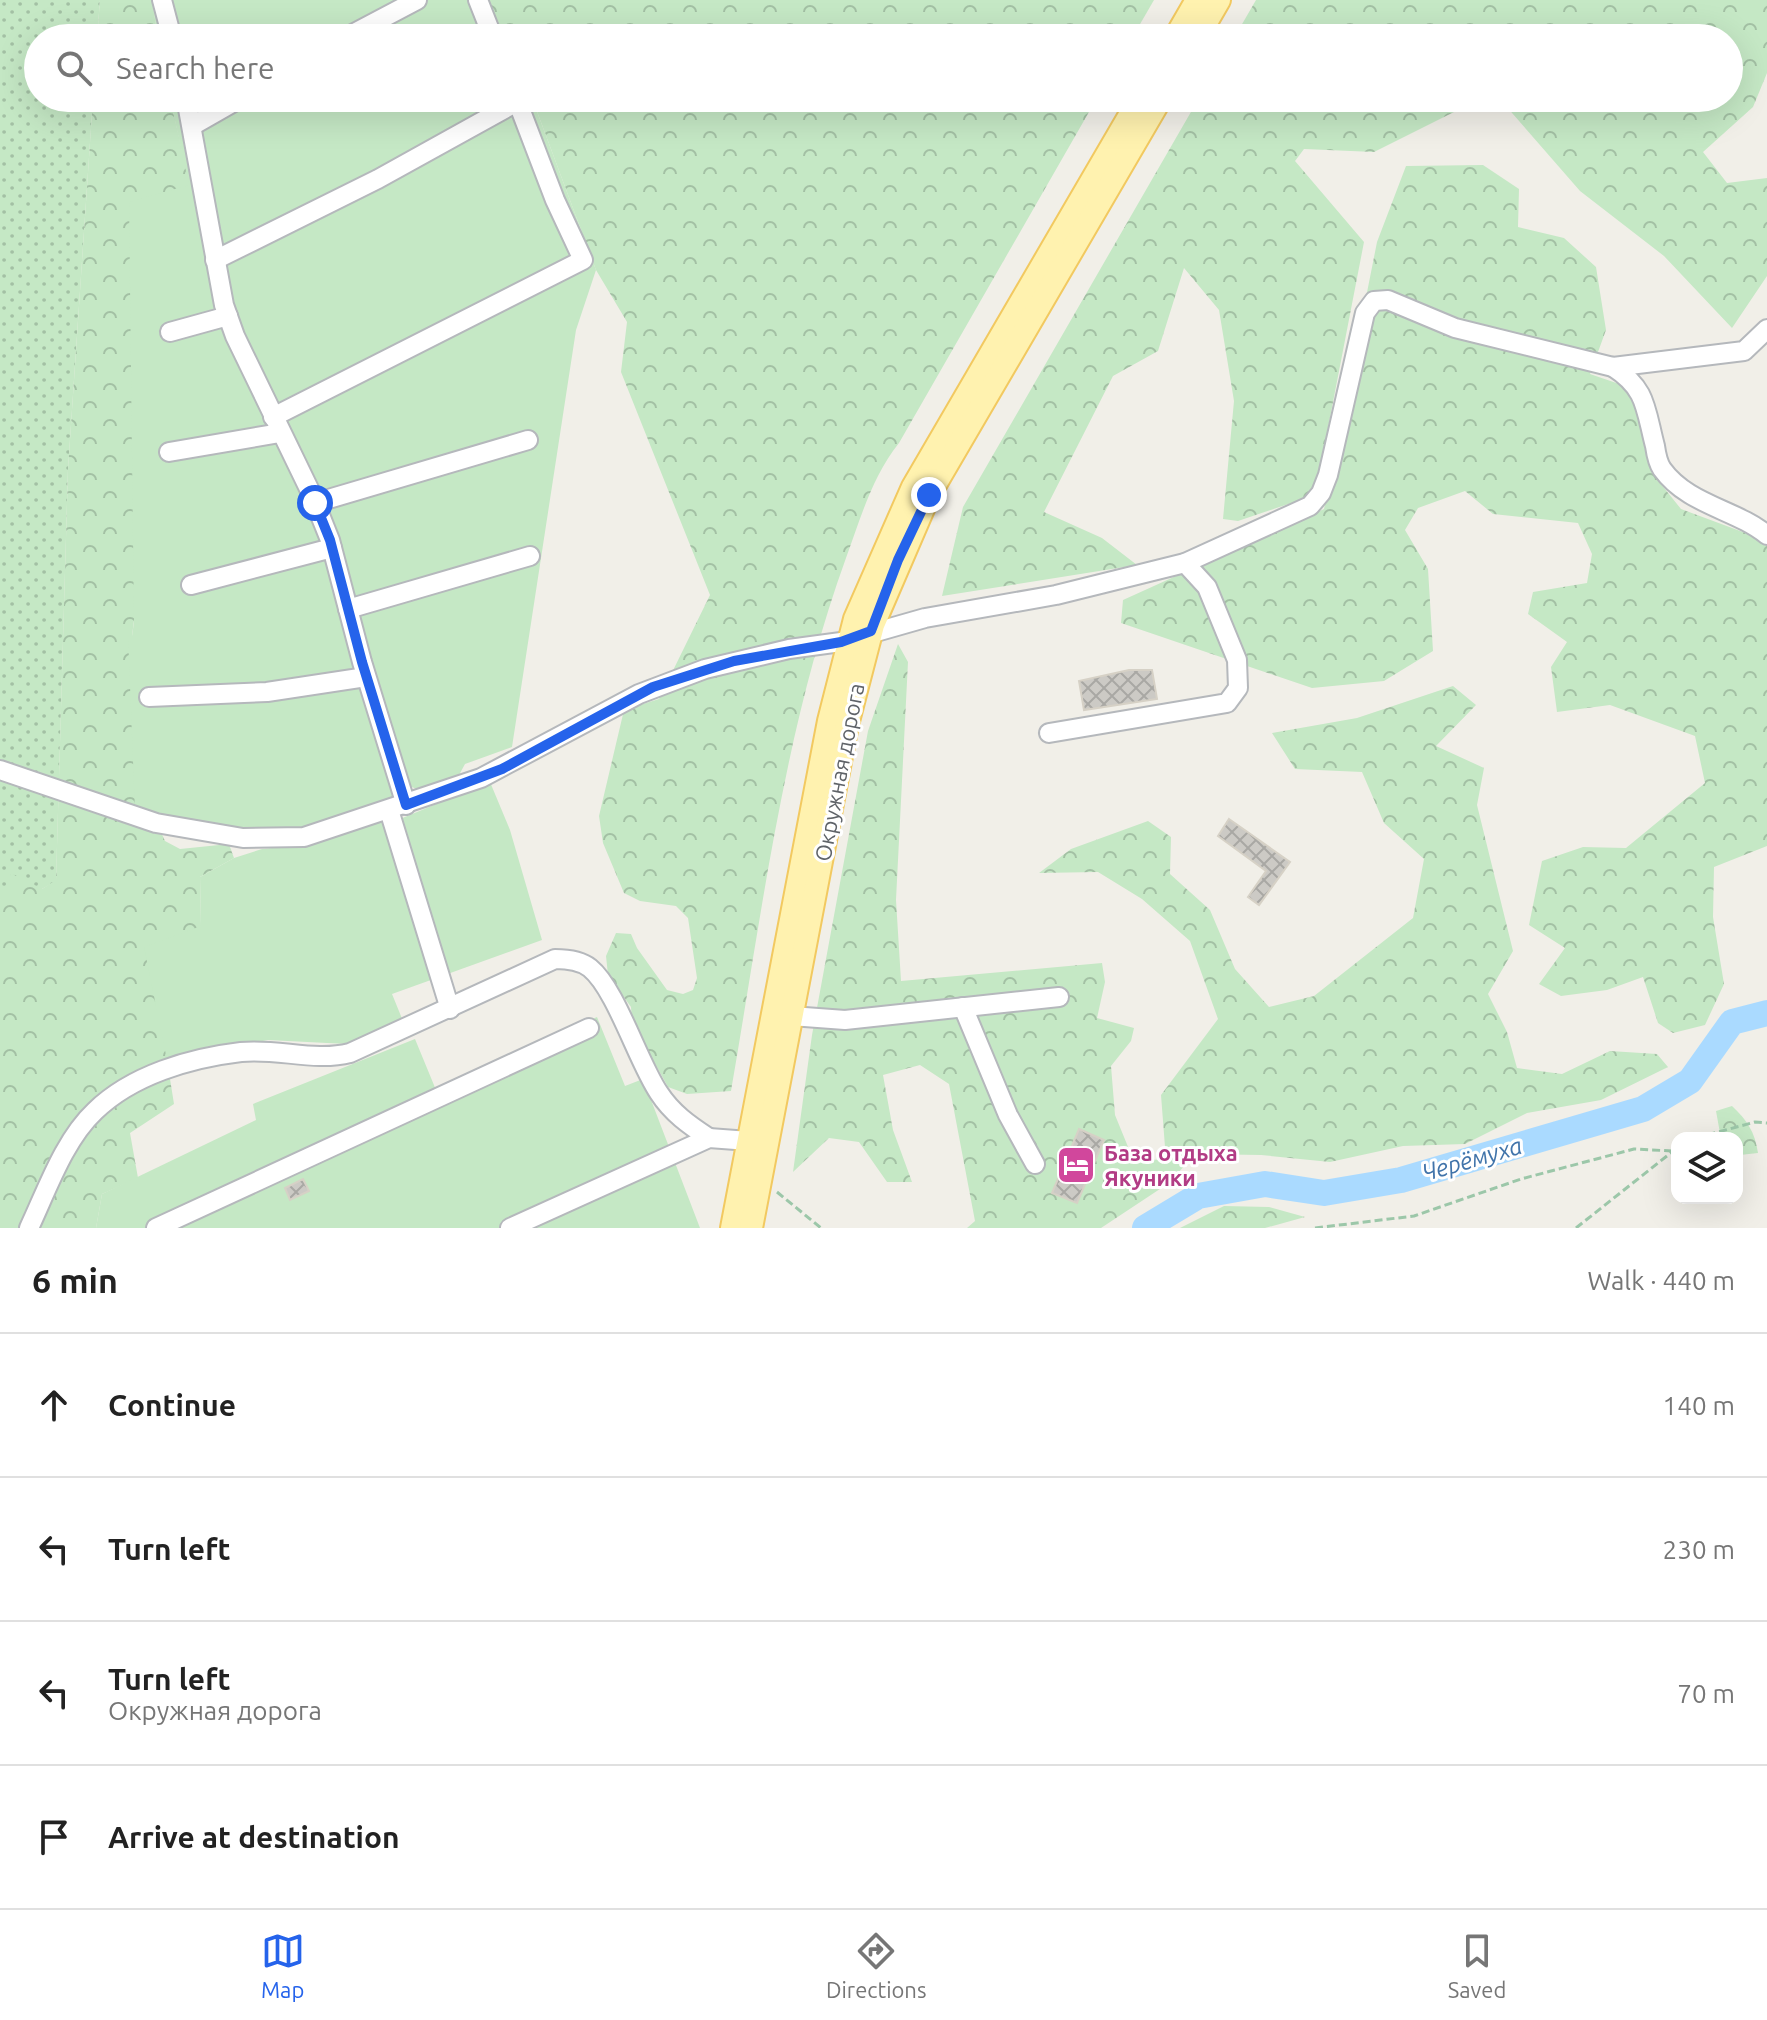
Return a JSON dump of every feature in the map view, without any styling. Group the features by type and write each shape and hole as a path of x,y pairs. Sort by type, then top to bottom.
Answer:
{"main road":[{"path":"1183,24 1197,0"},
{"path":"1205,24 1219,0"},
{"name":"Окружная дорога","path":"732,1228 829,721 849,640 868,584 913,487 1132,112"},
{"name":"Окружная дорога","path":"751,1228 847,725 871,631 898,560 929,495 1153,112"}],"street":[{"path":"162,0 168,24"},
{"path":"372,24 417,0"},
{"path":"478,0 487,24"},
{"path":"189,112 228,316 315,503 332,548 450,1009"},
{"path":"192,126 216,112"},
{"path":"215,260 378,179 495,112"},
{"path":"169,452 277,425 583,260 555,200 521,112"},
{"path":"0,770 120,813 243,838 304,837 502,769 653,687 734,661 849,640 871,631 925,618 1056,595 1185,563 1310,506 1321,493 1328,475 1365,313 1374,301 1388,300 1469,332 1613,367 1630,378 1642,393 1660,467 1696,498 1756,526 1767,535"},
{"path":"170,332 228,316"},
{"path":"1613,367 1744,351 1767,329"},
{"path":"315,503 528,440"},
{"path":"191,585 332,548"},
{"path":"348,609 530,556"},
{"path":"1049,733 1227,703 1238,688 1237,660 1207,587 1185,563"},
{"path":"149,697 267,692 366,677"},
{"path":"29,1228 66,1152 94,1111 130,1086 175,1065 242,1052 328,1058 350,1053 555,959 571,959 590,968 603,984 659,1093 677,1116 709,1138"},
{"path":"791,1016 845,1020 1059,997"},
{"path":"963,1007 1008,1115 1035,1164"},
{"path":"156,1228 589,1028"},
{"path":"510,1228 709,1138 749,1141"}],"path":[{"path":"1718,1132 1755,1122 1767,1123"},
{"path":"1315,1228 1414,1216 1521,1179 1634,1149 1671,1151"},
{"path":"1576,1228 1671,1152"},
{"path":"760,1181 790,1199 821,1228"}],"green space":[{"path":"0,0 100,0 98,24 24,24 24,112 92,112 68,469 56,881 42,889 0,900"},
{"path":"100,0 152,0 156,24 98,24"},
{"path":"152,0 486,0 496,24 156,24"},
{"path":"486,0 1154,0 1140,24 496,24"},
{"path":"1256,0 1767,0 1767,73 1753,107 1703,152 1727,183 1767,178 1767,276 1732,328 1664,256 1580,191 1511,112 1743,112 1743,24 1242,24"},
{"path":"92,112 173,112 190,185 132,636 154,817 165,841 180,849 229,844 234,858 200,877 201,926 167,1060 174,1104 130,1133 138,1178 102,1194 96,1228 0,1228 0,900 11,873 42,889 56,880 68,469"},
{"path":"173,112 537,112 596,270 576,330 512,747 465,764 459,775 420,790 406,785 397,797 292,832 224,829 135,811 128,636 132,636 134,622 129,202 189,185"},
{"path":"537,112 1089,112 881,470 862,513 806,688 777,822 731,1091 687,1094 668,1087 632,1022 631,1007 608,975 606,956 616,933 631,934 637,948 667,990 683,994 693,990 697,978 688,918 676,906 640,901 624,893 603,843 599,816 624,710 659,699 710,595 621,372 627,322 596,270"},
{"path":"1191,112 1454,112 1374,152 1304,149 1295,161 1364,242 1315,495 1238,521 1223,519 1234,401 1219,310 1184,268 1158,351 1113,376 1044,512 1102,538 1137,565 942,596 963,507"},
{"path":"1483,165 1519,189 1518,227 1564,238 1596,267 1606,330 1590,374 1631,388 1652,473 1681,509 1767,541 1767,846 1714,867 1713,917 1724,984 1705,1025 1673,1033 1658,1023 1643,977 1607,990 1561,996 1539,984 1565,948 1529,925 1542,861 1583,847 1626,848 1705,783 1695,736 1610,705 1557,712 1551,667 1567,642 1528,614 1533,592 1587,583 1592,554 1578,523 1493,514 1465,491 1418,508 1405,530 1428,569 1433,651 1384,681 1312,688 1121,623 1123,600 1324,509 1377,242 1406,166"},
{"path":"898,644 908,662 896,900 901,981 1102,963 1105,982 1097,1018 1134,1028 1131,1041 1111,1066 1115,1115 1133,1159 1166,1160 1161,1095 1218,1019 1190,941 1142,899 1098,872 1039,873 1071,849 1148,821 1171,837 1170,874 1210,910 1235,969 1269,1007 1314,996 1413,918 1424,859 1384,823 1362,772 1295,769 1272,733 1357,718 1453,686 1476,705 1436,746 1484,768 1477,805 1513,951 1488,994 1507,1032 1517,1068 1562,1074 1610,1051 1657,1054 1668,1067 1601,1100 1527,1113 1465,1144 1403,1146 1330,1162 1261,1155 1195,1154 1169,1183 1101,1228 967,1228 975,1221 949,1084 920,1065 883,1075 893,1130 912,1182 887,1182 859,1142 829,1138 793,1172 812,1035 868,731"},
{"path":"490,782 510,830 542,940 392,994 403,1021 347,1044 268,1040 167,1060 144,947 201,926 200,877 234,858 262,849 302,845 383,819 400,819"},
{"path":"597,1017 625,1086 643,1079 700,1228 96,1228 102,1194 256,1120 253,1104 415,1039 436,1090"},
{"path":"1732,1106 1742,1116 1750,1127 1758,1153 1743,1155 1743,1132 1720,1132 1716,1111"},
{"path":"1224,1206 1269,1207 1305,1217 1265,1228 1180,1228"}],"building":[{"path":"1129,670 1152,670 1157,699 1084,710 1079,681"},
{"path":"1229,819 1290,862 1259,905 1248,897 1266,871 1218,836"},
{"path":"1079,1129 1104,1140 1077,1203 1052,1193"},
{"path":"303,1179 309,1191 290,1200 285,1188"}],"waterway":[{"name":"Черёмуха","path":"1145,1228 1198,1196 1265,1184 1324,1193 1401,1180 1643,1109 1690,1081 1732,1022 1767,1013"}],"place":[{"name":"База отдыха Якуники","path":"1076,1165"}],"route":[{"path":"315,503 330,540 362,662 406,805 502,769 653,687 734,661 841,642 871,631 898,560 929,495"}]}
